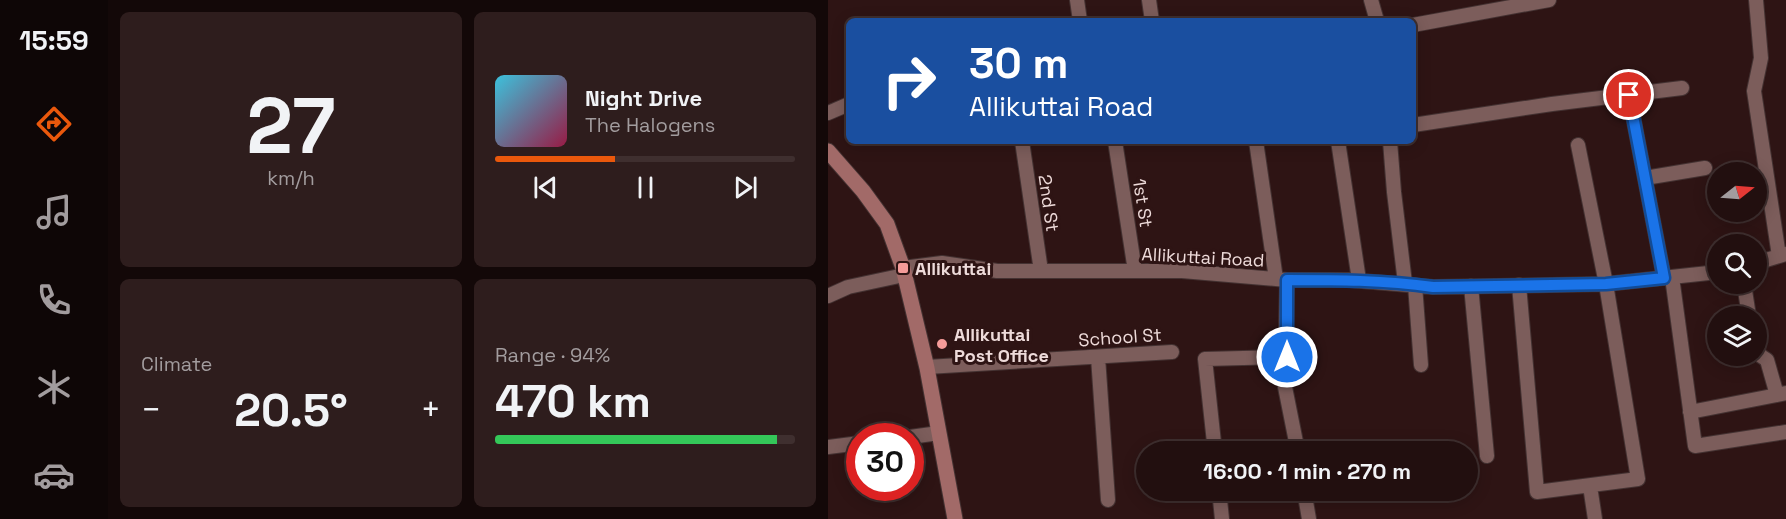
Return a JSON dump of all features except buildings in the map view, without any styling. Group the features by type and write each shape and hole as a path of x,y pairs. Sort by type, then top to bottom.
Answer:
{"main road":[{"path":"828,151 863,191 887,224 904,271 927,367 954,519"}],"street":[{"path":"1077,0 1080,18"},
{"path":"1149,0 1152,18"},
{"path":"1371,0 1376,18"},
{"path":"1416,24 1550,0"},
{"path":"1756,0 1761,58 1754,91 1783,255 1767,260"},
{"path":"1416,125 1682,88"},
{"path":"1629,95 1668,278 1695,446 1786,432"},
{"path":"828,113 846,105"},
{"name":"2nd St","path":"1022,144 1041,271"},
{"name":"1st St","path":"1115,144 1135,271"},
{"path":"1257,144 1282,279 1287,357 1285,387 1296,441"},
{"path":"1338,144 1359,280"},
{"path":"1390,144 1394,192 1421,365"},
{"path":"1519,285 1537,492 1638,479 1606,284 1578,145"},
{"path":"1645,178 1705,168"},
{"name":"Allikuttai Road","path":"828,297 849,287 942,262 997,270 1182,271 1282,279 1359,280 1433,287 1606,284 1707,273"},
{"path":"1471,286 1487,456"},
{"name":"School St","path":"927,367 1172,352"},
{"path":"1098,357 1108,500"},
{"path":"1214,441 1205,359 1287,357"},
{"path":"1690,412 1782,394 1767,360"},
{"path":"924,435 939,433"},
{"path":"828,447 846,445"},
{"path":"1590,486 1595,519"},
{"path":"1220,501 1222,519"},
{"path":"1306,501 1309,519"}],"place":[{"name":"Allikuttai","path":"903,268"},
{"name":"Allikuttai Post Office","path":"942,344"}],"route":[{"path":"1287,357 1287,280 1350,280 1433,287 1606,284 1664,278 1629,95"}]}
